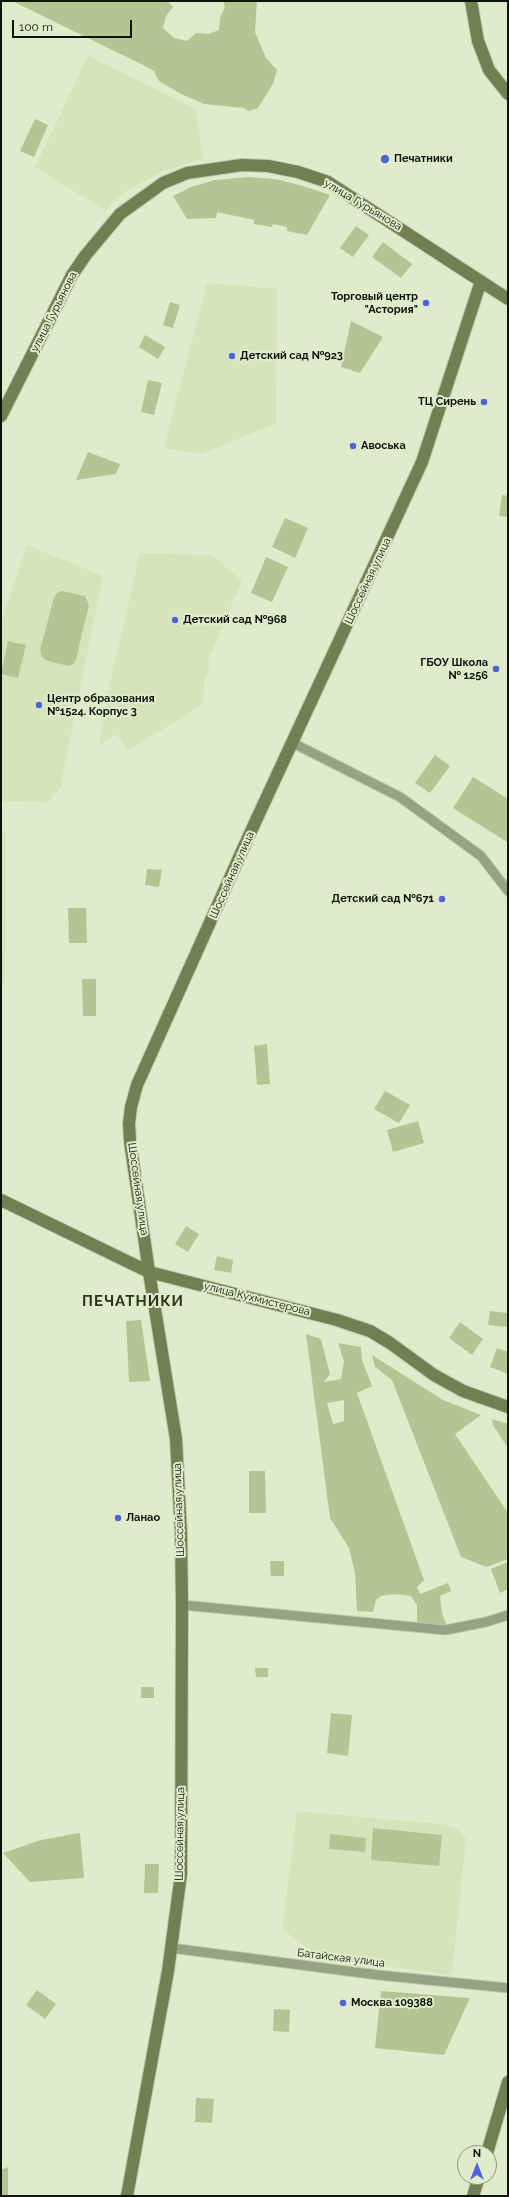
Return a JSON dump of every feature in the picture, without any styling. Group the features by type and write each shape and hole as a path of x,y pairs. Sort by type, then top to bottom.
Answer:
{"main road":[{"path":"472,1 478,41 482,54 489,70 508,94"},
{"name":"улица Гурьянова","path":"1,416 72,275 85,256 120,214 163,183 187,173 242,165 268,166 298,172 328,182 481,281"},
{"path":"481,281 508,299"},
{"name":"Шоссейная улица","path":"127,2196 172,1948 181,1874 182,1605 181,1533 176,1438 149,1272 129,1124 137,1085 422,462 481,281"},
{"name":"улица Кухмистерова","path":"1,1200 149,1272 337,1320 370,1332 390,1343 434,1375 463,1391 508,1407"},
{"path":"488,2145 508,2082"},
{"path":"473,2196 476,2185"}],"street":[{"path":"293,743 400,797 481,856 508,891"},
{"path":"182,1605 446,1630 486,1622 508,1615"},
{"name":"Батайская улица","path":"172,1948 378,1975 508,1988"}],"shaded area":[{"path":"12,1 168,1 173,7 166,16 163,28 174,38 187,41 196,33 208,34 219,30 220,18 225,7 223,1 257,1 255,32 266,58 277,70 273,84 258,108 248,111 244,108 204,104 181,94 159,81 154,71 143,65"},
{"path":"88,56 196,109 203,159 163,171 118,196 106,211 35,167"},
{"path":"35,119 48,125 34,157 20,151"},
{"path":"248,177 275,179 330,195 307,235 287,231 287,227 273,224 272,227 254,224 254,220 217,212 216,218 187,219 173,196 191,187 215,180"},
{"path":"356,226 369,235 353,257 340,248"},
{"path":"383,242 412,264 401,278 372,257"},
{"name":"Детский сад №923","path":"207,283 277,289 276,423 202,454 164,448"},
{"path":"170,302 180,305 173,328 163,325"},
{"path":"351,321 383,337 360,373 341,367"},
{"path":"145,335 165,347 158,359 139,347"},
{"path":"148,380 162,383 154,415 141,412"},
{"path":"88,452 120,464 116,474 76,480"},
{"path":"502,495 508,496 508,517 499,516"},
{"path":"285,518 308,528 295,558 272,547"},
{"name":"Центр образования №1524. Корпус 3","path":"27,545 103,576 60,789 47,802 1,801 1,622"},
{"name":"Детский сад №968","path":"140,553 212,555 242,581 208,660 210,667 204,681 203,704 128,751 116,734 99,745 108,692"},
{"path":"266,557 288,567 272,602 251,593"},
{"path":"62,591 85,596 89,605 76,659 74,664 69,666 47,661 42,657 40,650 54,598 57,593"},
{"path":"8,641 26,645 18,678 1,674"},
{"path":"435,755 450,766 430,793 415,783"},
{"path":"473,777 508,799 507,842 453,808"},
{"path":"1,831 6,831 5,984 1,984"},
{"path":"147,869 162,870 159,887 145,885"},
{"path":"68,908 86,908 87,943 69,943"},
{"path":"82,979 96,979 96,1016 83,1016"},
{"path":"267,1044 270,1084 257,1085 254,1046"},
{"path":"385,1091 410,1105 399,1123 374,1109"},
{"path":"418,1121 424,1143 393,1152 387,1130"},
{"path":"186,1226 199,1234 188,1252 175,1244"},
{"path":"217,1256 233,1260 231,1273 214,1270"},
{"path":"490,1311 508,1313 508,1327 488,1325"},
{"path":"141,1320 150,1381 129,1382 126,1321"},
{"path":"460,1322 483,1339 472,1355 449,1338"},
{"path":"306,1334 321,1339 330,1374 324,1382 341,1379 344,1361 338,1343 361,1347 362,1360 372,1386 357,1393 424,1580 417,1587 420,1594 448,1583 451,1591 440,1596 442,1613 447,1626 417,1623 417,1605 411,1596 395,1594 381,1596 376,1600 373,1612 357,1611 355,1573 349,1548 330,1518","holes":["344,1400 344,1421 333,1424 327,1403"]},
{"path":"497,1348 508,1352 508,1374 490,1367"},
{"path":"372,1355 443,1400 481,1415 455,1434 508,1513 508,1559 486,1567 461,1557 392,1380 375,1367"},
{"path":"492,1419 508,1424 508,1448 493,1425"},
{"path":"249,1471 265,1471 266,1513 249,1513"},
{"path":"270,1561 284,1561 284,1576 271,1576"},
{"path":"508,1562 508,1589 500,1593 491,1569"},
{"path":"255,1668 268,1668 268,1677 256,1677"},
{"path":"141,1687 154,1687 154,1698 141,1698"},
{"path":"331,1713 352,1715 348,1756 327,1753"},
{"path":"297,1811 448,1825 459,1830 466,1839 452,1975 321,1958 282,1929"},
{"path":"373,1828 442,1835 439,1866 371,1860"},
{"path":"80,1833 84,1878 30,1882 3,1853 41,1840"},
{"path":"330,1834 366,1838 365,1852 329,1849"},
{"path":"145,1864 159,1864 158,1893 144,1893"},
{"path":"37,1990 56,2004 45,2019 26,2005"},
{"path":"381,1991 470,1998 444,2055 375,2048"},
{"path":"274,2009 290,2010 289,2032 273,2031"},
{"path":"196,2098 214,2099 212,2123 195,2122"},
{"path":"8,2167 8,2196 1,2196 1,2170"}],"place":[{"name":"Печатники","path":"385,159"},
{"name":"Торговый центр \"Астория\"","path":"426,303"},
{"name":"Детский сад №923","path":"232,356"},
{"name":"ТЦ Сирень","path":"484,402"},
{"name":"Авоська","path":"353,446"},
{"name":"Детский сад №968","path":"175,620"},
{"name":"ГБОУ Школа № 1256","path":"496,669"},
{"name":"Центр образования №1524. Корпус 3","path":"39,705"},
{"name":"Детский сад №671","path":"442,899"},
{"name":"Ланао","path":"118,1518"},
{"name":"Москва 109388","path":"343,2003"}],"district":[{"name":"ПЕЧАТНИКИ","path":"133,1301"}]}
